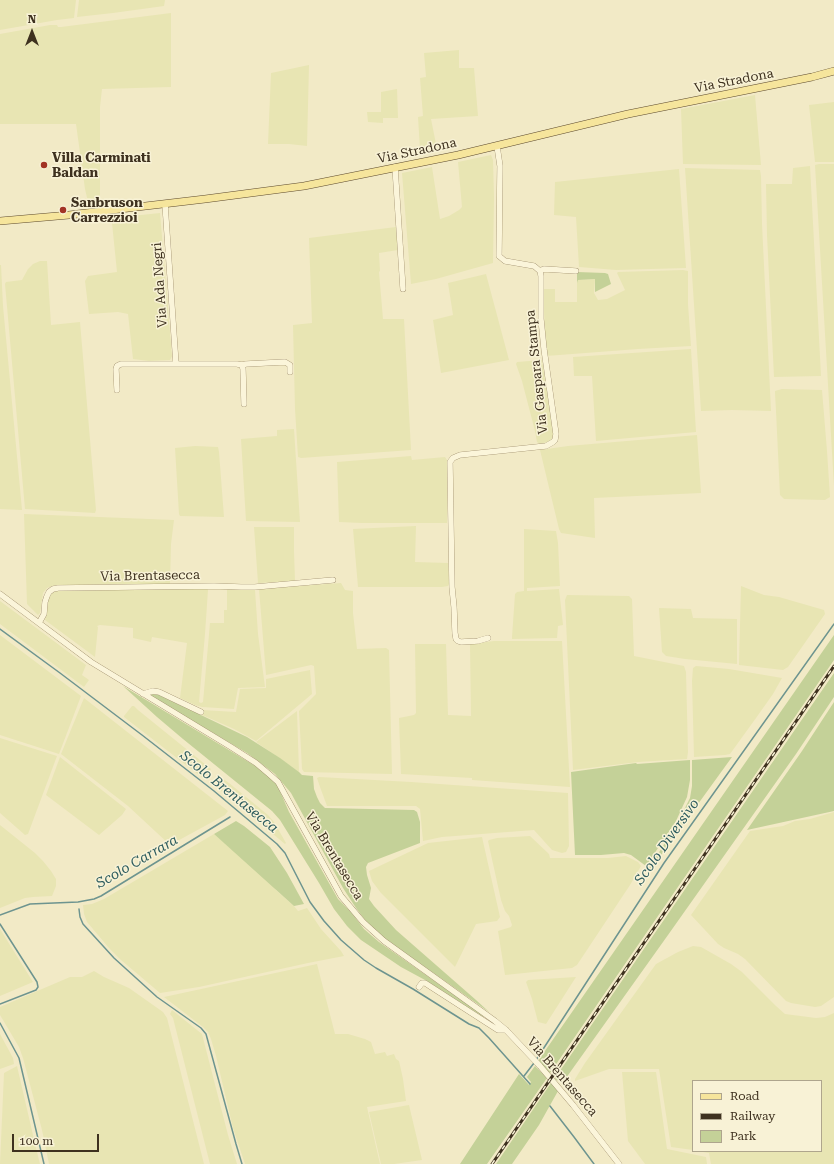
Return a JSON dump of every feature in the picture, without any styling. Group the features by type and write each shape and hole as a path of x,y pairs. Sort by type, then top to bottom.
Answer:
{"main road":[{"name":"Via Stradona","path":"0,221 164,204 296,187 497,146 628,114 834,72"}],"street":[{"path":"497,146 500,166 499,256 505,261 534,266 540,270 576,271"},
{"path":"395,167 403,290"},
{"name":"Via Ada Negri","path":"164,204 176,364"},
{"name":"Via Gaspara Stampa","path":"488,638 471,642 461,642 458,641 455,633 452,587 449,467 453,458 460,455 546,446 555,440 556,428 544,349 540,270"},
{"path":"117,390 116,370 121,364 242,365 285,362 290,365 290,372"},
{"path":"242,365 244,404"},
{"name":"Via Brentasecca","path":"39,623 44,614 46,596 49,592 58,588 214,586 241,588 333,580"},
{"name":"Via Brentasecca","path":"0,594 91,662 231,747 265,770 278,782 336,888 363,922 372,931 506,1030 540,1066 573,1105 619,1164"},
{"path":"143,694 152,691 160,692 201,712"},
{"path":"420,987 425,983 498,1030 506,1030"}],"shaded area":[{"path":"0,0 76,0 74,18 0,30"},
{"path":"79,0 165,0 164,6 77,17"},
{"path":"171,13 171,87 102,89 100,107 100,202 88,202 76,124 0,124 0,34 50,25 57,25 58,27 61,27"},
{"path":"459,50 459,68 474,68 478,116 431,119 437,149 420,149 418,117 423,116 420,78 426,77 424,53"},
{"path":"309,65 307,146 268,144 271,73"},
{"path":"397,89 398,118 383,118 383,123 368,122 367,112 381,112 381,92"},
{"path":"755,95 761,165 683,164 681,109"},
{"path":"834,102 834,162 815,162 809,105"},
{"path":"491,155 493,160 494,197 493,263 436,279 411,284 402,173 432,167 440,219 449,216 462,207 458,162"},
{"path":"834,164 834,486 815,165"},
{"path":"810,166 821,376 774,377 766,184 792,184 793,168"},
{"path":"685,168 760,170 771,411 701,411"},
{"path":"679,169 686,268 616,270 579,267 576,217 554,215 555,182"},
{"path":"160,213 172,356 170,360 149,361 133,359 128,314 118,312 89,314 85,281 88,276 117,272 112,223 113,218"},
{"path":"396,227 398,250 379,253 379,272 383,319 404,319 411,450 298,457 293,325 312,323 309,238"},
{"path":"40,261 47,261 51,325 80,322 96,510 95,513 25,509 5,284 6,282 22,280 28,269 33,264"},
{"path":"1,265 3,306 22,510 0,509"},
{"path":"688,271 688,304 691,346 546,356 543,289 555,289 555,302 577,302 578,280 595,279 594,293 598,300 607,299 625,290 617,273 618,272"},
{"path":"486,274 509,360 441,373 433,320 453,315 448,283"},
{"path":"691,349 696,432 596,441 592,376 574,376 573,357"},
{"path":"542,360 554,434 551,441 540,444 537,442 522,381 516,364 517,362"},
{"path":"782,389 822,390 830,497 825,500 784,499 780,495 775,391"},
{"path":"294,429 300,522 246,521 241,439 277,436 277,430"},
{"path":"697,435 701,493 594,498 595,538 561,533 540,450 568,446"},
{"path":"195,446 218,447 224,517 180,516 179,514 175,448"},
{"path":"411,456 412,460 445,457 447,460 447,523 339,522 337,462"},
{"path":"24,514 174,520 171,544 170,584 55,585 47,588 43,593 40,613 38,615 27,604"},
{"path":"416,526 415,562 448,563 448,586 358,587 353,529"},
{"path":"254,527 294,527 295,581 258,583"},
{"path":"524,529 556,531 560,586 527,588 527,591 559,589 563,625 558,626 557,638 512,639 515,594 517,592 524,591"},
{"path":"341,583 345,590 353,591 353,613 357,649 386,648 389,650 392,774 304,772 302,769 299,711 316,694 314,666 311,665 266,675 259,589"},
{"path":"741,586 764,595 779,597 824,610 825,614 788,667 783,670 739,665"},
{"path":"207,588 205,634 199,702 201,703 203,702 210,623 224,623 224,610 227,610 227,589 255,590 258,634 265,687 238,688 234,709 202,707 180,698 187,643 152,637 151,642 133,638 133,628 100,625 97,626 95,657 45,620 47,602 52,592 56,591"},
{"path":"567,595 629,596 632,599 634,656 684,666 686,672 687,759 638,762 573,770 565,600"},
{"path":"0,601 86,665 82,675 89,680 84,687 0,624"},
{"path":"659,608 691,609 693,618 737,619 737,664 666,656 662,652"},
{"path":"0,635 81,696 59,754 0,735"},
{"path":"494,641 562,641 570,787 472,780 472,778 401,774 399,718 414,715 416,713 415,644 446,644 448,715 471,716 470,644"},
{"path":"696,666 729,669 782,678 773,694 730,754 694,757 692,681 693,668"},
{"path":"310,670 312,694 256,741 234,729 200,714 202,710 236,712 240,689 266,688 266,679"},
{"path":"84,698 228,811 225,815 170,845 128,806 61,754"},
{"path":"132,706 134,706 211,769 204,779 124,717"},
{"path":"297,711 299,772 256,742"},
{"path":"0,738 57,756 28,834 25,835 0,813"},
{"path":"60,757 126,809 122,815 99,835 46,795"},
{"path":"217,777 222,778 229,783 268,815 274,822 286,843 285,844 220,789 212,784"},
{"path":"317,778 568,793 569,846 566,852 562,853 552,850 534,830 442,837 423,841 420,809 416,806 327,806"},
{"path":"834,812 834,997 821,1006 815,1007 786,1001 745,959 718,944 691,915 750,831 783,826 795,821 810,819"},
{"path":"0,825 35,853 51,871 56,879 56,886 52,896 25,898 0,908"},
{"path":"214,834 268,880 298,911 307,908 321,929 344,956 199,987 160,993 121,960 87,922 83,905 92,904 104,899"},
{"path":"530,836 549,854 550,858 608,858 626,856 638,862 641,866 577,965 572,968 505,975 498,931 511,927 512,925 501,900 488,841 497,838"},
{"path":"482,837 500,917 497,921 476,924 455,967 381,893 372,881 369,871 428,843"},
{"path":"0,929 33,982 0,996"},
{"path":"693,946 701,947 731,964 742,972 785,1014 816,1018 825,1017 834,1013 834,1164 711,1164 709,1153 703,1152 822,1152 822,1080 692,1080 692,1150 671,1147 659,1069 609,1069 575,1081 585,1063 656,964"},
{"path":"317,964 335,1034 348,1034 371,1042 375,1054 385,1052 387,1056 394,1054 396,1059 399,1061 406,1101 367,1107 380,1164 245,1164 233,1128 216,1056 208,1032 164,997"},
{"path":"94,971 129,988 163,1012 167,1018 204,1164 49,1164 42,1130 23,1058 19,1047 0,1015 0,1007 70,977 82,977"},
{"path":"576,977 546,1024 538,1022 526,982 528,980"},
{"path":"172,1010 202,1034 237,1164 210,1164 173,1018 170,1014"},
{"path":"0,1034 13,1058 14,1064 0,1069"},
{"path":"17,1066 40,1164 0,1164 4,1073"},
{"path":"622,1072 656,1072 667,1149 706,1157 707,1164 645,1164 628,1141"},
{"path":"409,1105 422,1160 394,1164 381,1164 369,1112"}],"green space":[{"path":"577,272 608,274 611,284 595,292 595,279 578,280 577,283"},
{"path":"834,635 834,660 550,1073 538,1061"},
{"path":"834,673 834,697 796,754 566,1078 561,1081 556,1080 555,1078"},
{"path":"123,686 257,767 276,782 289,812 338,899 351,912 364,929 379,942 485,1018 425,980 401,967 361,940 347,926 334,909 280,820 272,811 183,739"},
{"path":"151,694 159,695 247,737 280,758 302,775 313,776 314,789 317,797 325,808 414,810 417,812 420,822 420,843 368,863 366,867 371,888 369,899 396,930 489,1012 388,941 365,920 343,888 291,793 275,774 247,753 154,698"},
{"path":"834,702 834,811 747,830 802,751"},
{"path":"732,757 651,869 649,868 677,824 690,798 692,786 692,760"},
{"path":"690,760 690,780 687,797 676,821 646,866 631,855 624,853 575,855 571,772 636,763"},
{"path":"236,821 270,847 287,873 304,904 294,906 214,834"},
{"path":"535,1066 547,1078 487,1164 460,1164 519,1074 529,1085 531,1082 527,1077"},
{"path":"551,1083 558,1091 539,1125 512,1164 496,1164"}],"waterway":[{"name":"Scolo Diversivo","path":"536,1060 664,863 834,624"},
{"name":"Scolo Brentasecca","path":"0,629 142,735 214,791 277,844 285,853 310,902 341,940 364,960 376,968 469,1024 479,1028 530,1084"},
{"name":"Scolo Carrara","path":"0,915 30,904 78,902 94,899 230,817"},
{"path":"79,909 83,924 114,958 157,997 201,1028 206,1034 242,1164"},
{"name":"Scolo Carrara","path":"0,924 37,982 38,987 36,990 0,1004"},
{"name":"Scolo Carrara","path":"0,1023 19,1058 44,1164"},
{"name":"Scolo Diversivo","path":"524,1076 534,1063"},
{"name":"Scolo Brentasecca","path":"550,1106 594,1164"}],"railway":[{"path":"492,1164 834,666"}],"place":[{"name":"Villa Carminati Baldan","path":"44,165"},
{"name":"Sanbruson Carrezzioi","path":"63,210"}]}
